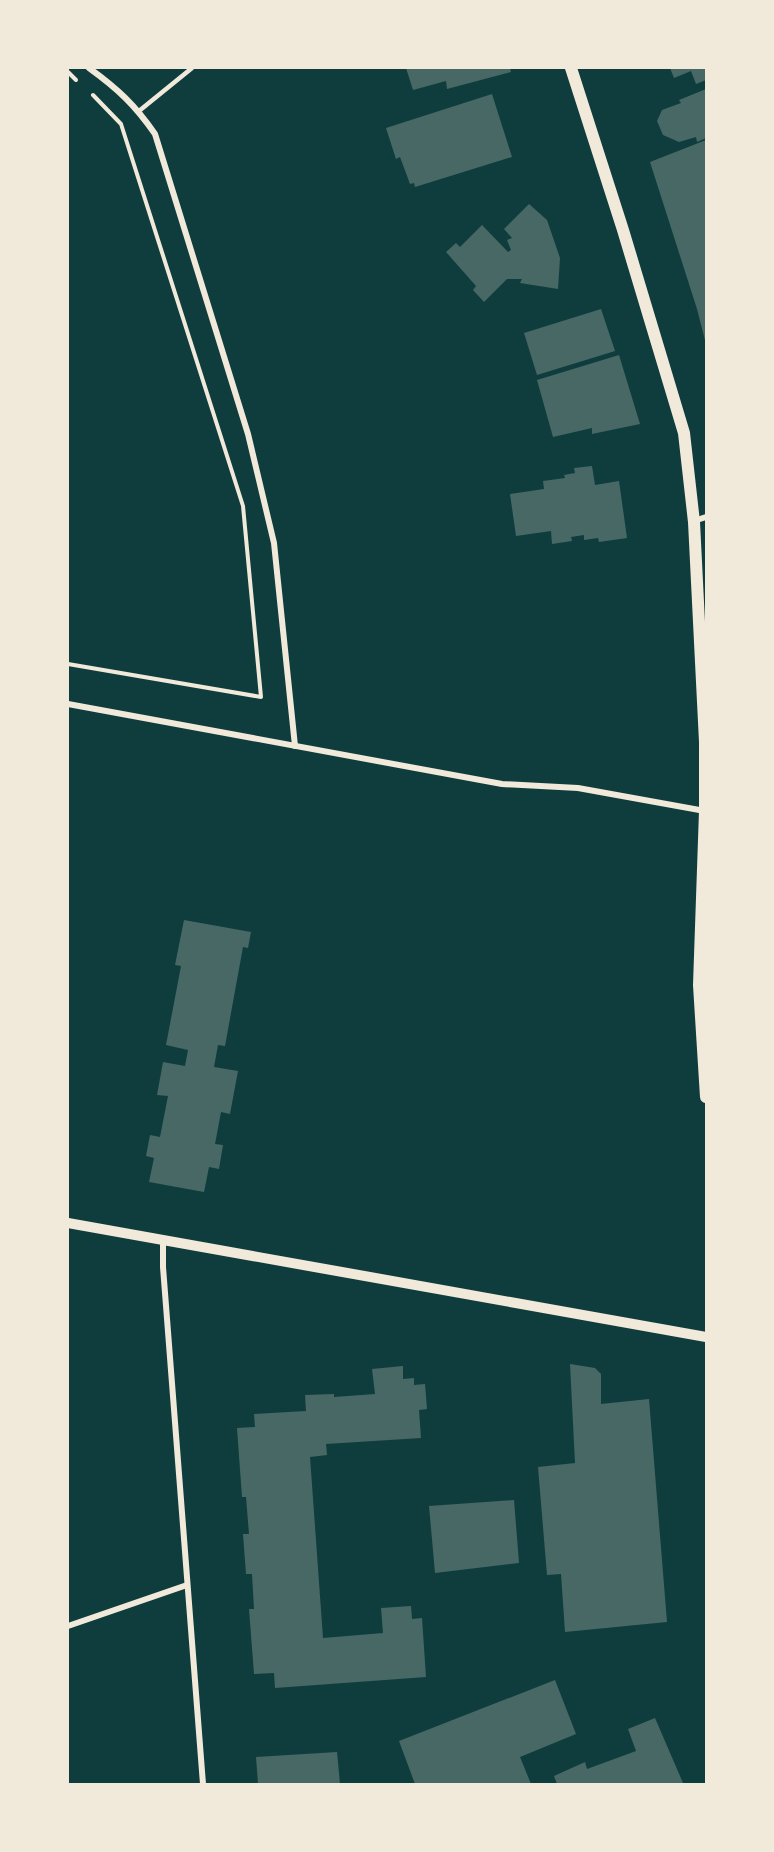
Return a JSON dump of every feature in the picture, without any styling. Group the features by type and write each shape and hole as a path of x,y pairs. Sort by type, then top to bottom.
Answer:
{"main road":[{"path":"571,68 623,230 684,434 694,522 705,742 699,986 706,1097"}],"street":[{"path":"89,68 116,88 139,111 155,134 251,445 274,543 295,746"},
{"path":"694,522 706,517"},
{"path":"68,705 502,784 578,788 705,812"},
{"path":"68,1223 706,1337"},
{"path":"163,1241 163,1267 203,1785"},
{"path":"68,1626 187,1585"}],"lane":[{"path":"139,111 192,68"}],"path":[{"path":"68,72 76,80"},
{"path":"68,664 261,697 243,506 121,124 85,88"}],"building":[{"path":"406,68 510,68 511,72 447,89 446,81 413,90"},
{"path":"670,68 706,68 706,80 696,84 691,71 674,78"},
{"path":"706,89 706,138 697,142 696,137 679,142 663,135 657,121 662,110 681,103 679,100"},
{"path":"492,94 512,157 415,187 414,183 410,184 400,157 396,159 386,128"},
{"path":"706,140 706,344 650,162"},
{"path":"529,204 547,220 560,258 558,289 520,283 522,279 507,279 484,302 473,290 476,286 446,252 456,243 460,247 482,225 508,252 511,250 507,240 512,238 504,229"},
{"path":"601,309 615,351 537,375 524,333"},
{"path":"619,355 640,424 592,434 592,428 553,437 537,380"},
{"path":"592,466 595,485 619,481 627,538 599,542 598,538 584,540 584,535 571,537 572,541 552,544 551,531 516,536 510,494 544,489 543,481 565,478 564,475 575,473 574,468"},
{"path":"184,920 251,932 248,948 243,947 225,1046 218,1045 214,1067 238,1071 230,1114 221,1112 215,1144 223,1145 219,1169 209,1167 204,1192 149,1182 154,1158 146,1156 150,1135 160,1137 168,1096 157,1095 163,1062 185,1066 188,1050 166,1045 181,966 175,965"},
{"path":"570,1364 595,1368 601,1374 601,1404 649,1399 667,1622 565,1632 561,1574 547,1575 538,1467 575,1463"},
{"path":"403,1366 403,1379 414,1378 414,1385 425,1384 427,1409 419,1410 421,1438 326,1444 327,1455 310,1457 323,1638 383,1633 381,1608 411,1606 412,1619 422,1618 426,1677 275,1688 274,1673 254,1674 249,1609 254,1609 252,1574 246,1574 243,1534 249,1534 246,1497 242,1497 237,1428 255,1427 254,1414 306,1411 305,1395 334,1394 334,1397 375,1394 372,1369"},
{"path":"514,1500 519,1563 435,1573 429,1506"},
{"path":"555,1680 576,1734 520,1757 531,1784 415,1784 399,1741"},
{"path":"655,1718 683,1783 557,1784 554,1776 585,1762 587,1769 636,1751 628,1729"},
{"path":"337,1752 340,1784 258,1784 256,1757"}]}
